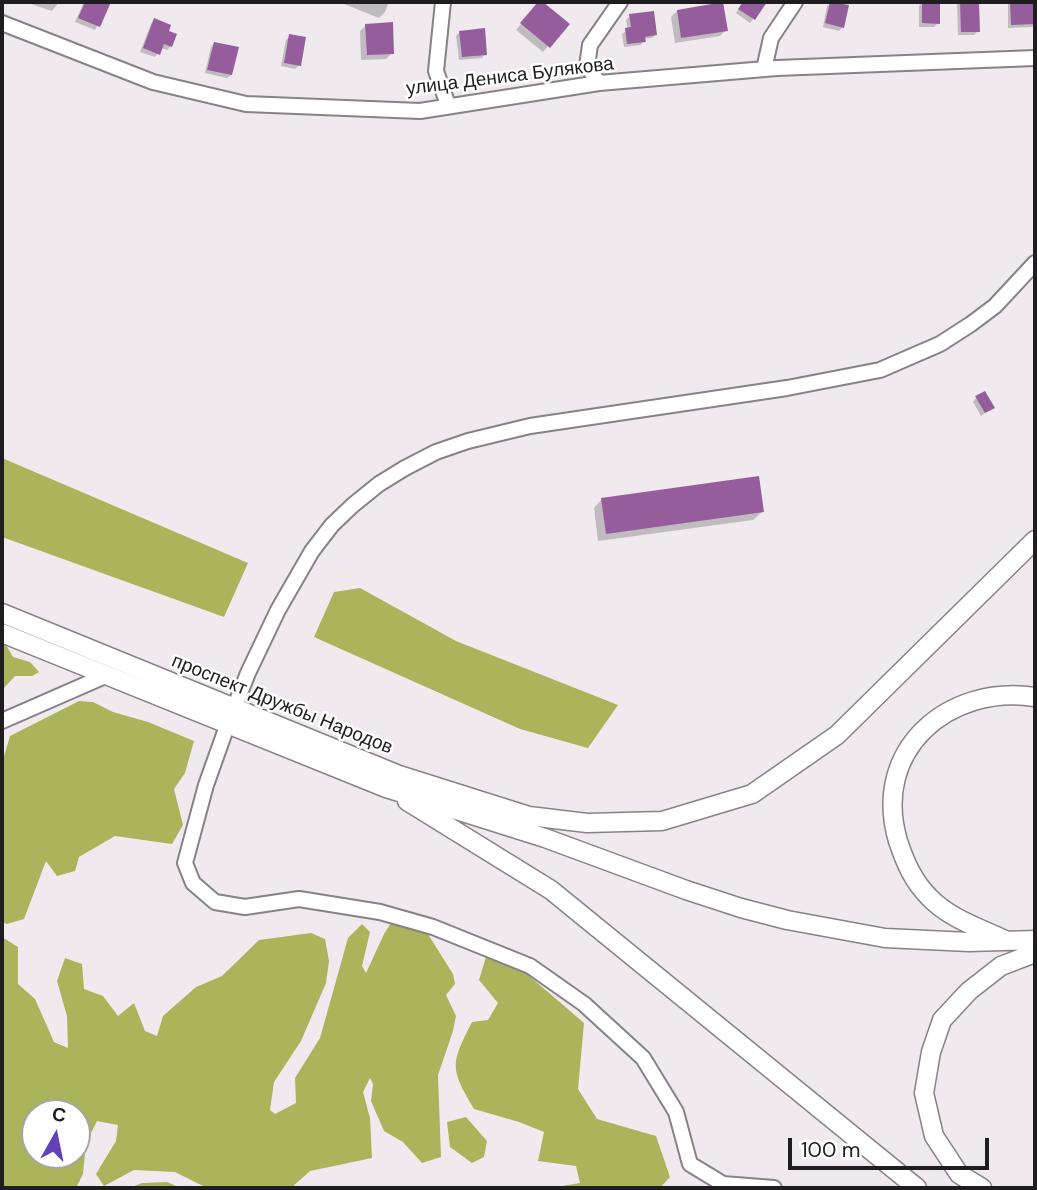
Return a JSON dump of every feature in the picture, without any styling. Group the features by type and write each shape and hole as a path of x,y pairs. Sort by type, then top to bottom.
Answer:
{"main road":[{"path":"390,780 529,816 587,823 662,821 752,794 837,736 1035,540"},
{"name":"проспект Дружбы Народов","path":"2,613 234,709 390,780"},
{"name":"проспект Дружбы Народов","path":"2,633 227,726 390,780 687,890 787,920 885,938 1009,942 1035,940"},
{"path":"1009,942 952,916 929,898 915,880 903,858 896,833 892,813 893,790 898,771 910,746 929,723 960,704 986,696 1015,694 1035,697"},
{"path":"390,780 551,890 917,1188"},
{"path":"982,1188 959,1174 933,1136 924,1093 931,1052 942,1020 969,991 1001,966 1035,953"}],"street":[{"path":"443,2 436,71 448,105"},
{"path":"599,83 587,65 590,46 620,2"},
{"path":"764,69 771,38 794,2"},
{"name":"улица Дениса Булякова","path":"2,23 153,82 246,104 420,111 599,83 764,69 1035,58"},
{"path":"774,1188 723,1184 690,1164 677,1112 643,1058 584,1004 530,966 433,926 380,912 299,899 245,907 215,902 193,883 185,863 206,785 227,726 278,610 312,551 332,525 379,484 436,452 530,426 786,388 880,370 940,344 971,324 995,306 1035,263"},
{"path":"2,721 105,676"}],"green space":[{"path":"2,458 248,563 224,617 2,537"},
{"path":"360,588 456,641 618,705 588,748 520,729 314,637 334,592"},
{"path":"2,638 13,657 30,662 39,672 32,676 15,676 2,690"},
{"path":"79,701 93,702 113,712 148,722 194,741 185,773 174,789 183,825 172,844 115,836 79,857 75,871 57,876 46,861 24,919 7,924 2,922 2,763 10,736"},
{"path":"394,918 426,931 453,974 455,984 446,995 456,1016 438,1075 441,1157 422,1163 403,1142 384,1131 371,1101 373,1084 370,1078 363,1092 370,1118 372,1158 310,1171 291,1188 207,1188 175,1172 134,1170 104,1186 96,1174 116,1141 118,1125 97,1121 91,1133 91,1099 21,1099 21,1169 83,1169 83,1174 76,1188 2,1188 2,937 18,947 18,984 35,999 54,1042 68,1048 67,1016 57,981 65,958 82,964 84,989 103,996 118,1016 134,1003 145,1031 157,1036 163,1016 196,987 222,976 259,940 311,933 325,939 329,961 326,983 301,1041 274,1082 270,1110 275,1114 296,1103 295,1078 320,1038 348,938 362,924 370,932 362,966 366,973"},
{"path":"486,957 520,968 584,1023 578,1089 597,1119 656,1136 670,1177 660,1188 550,1188 580,1183 576,1166 538,1161 544,1132 474,1109 460,1084 456,1066 460,1048 472,1022 488,1020 498,1003 479,980"},
{"path":"466,1117 487,1141 484,1157 472,1163 450,1147 447,1122"},
{"path":"167,1182 181,1188 129,1188 142,1183"}],"building":[{"path":"85,2 111,2 100,27 78,18"},
{"path":"538,2 543,2 570,24 550,48 520,23"},
{"path":"723,2 728,31 681,38 677,10"},
{"path":"743,2 767,2 755,20 738,9"},
{"path":"830,2 849,5 844,28 825,23"},
{"path":"922,2 940,2 940,24 922,23"},
{"path":"960,2 979,2 980,32 961,32"},
{"path":"1010,2 1035,2 1035,24 1011,25"},
{"path":"654,11 657,35 645,37 646,42 627,44 625,28 631,27 629,14"},
{"path":"154,18 171,25 169,31 177,34 172,47 164,44 160,55 143,48"},
{"path":"393,22 394,54 367,55 365,24"},
{"path":"485,28 487,55 462,57 459,31"},
{"path":"289,34 306,37 301,66 284,63"},
{"path":"214,42 239,47 232,75 207,70"},
{"path":"985,391 995,408 985,413 975,396"},
{"path":"759,476 764,512 606,534 601,498"}]}
